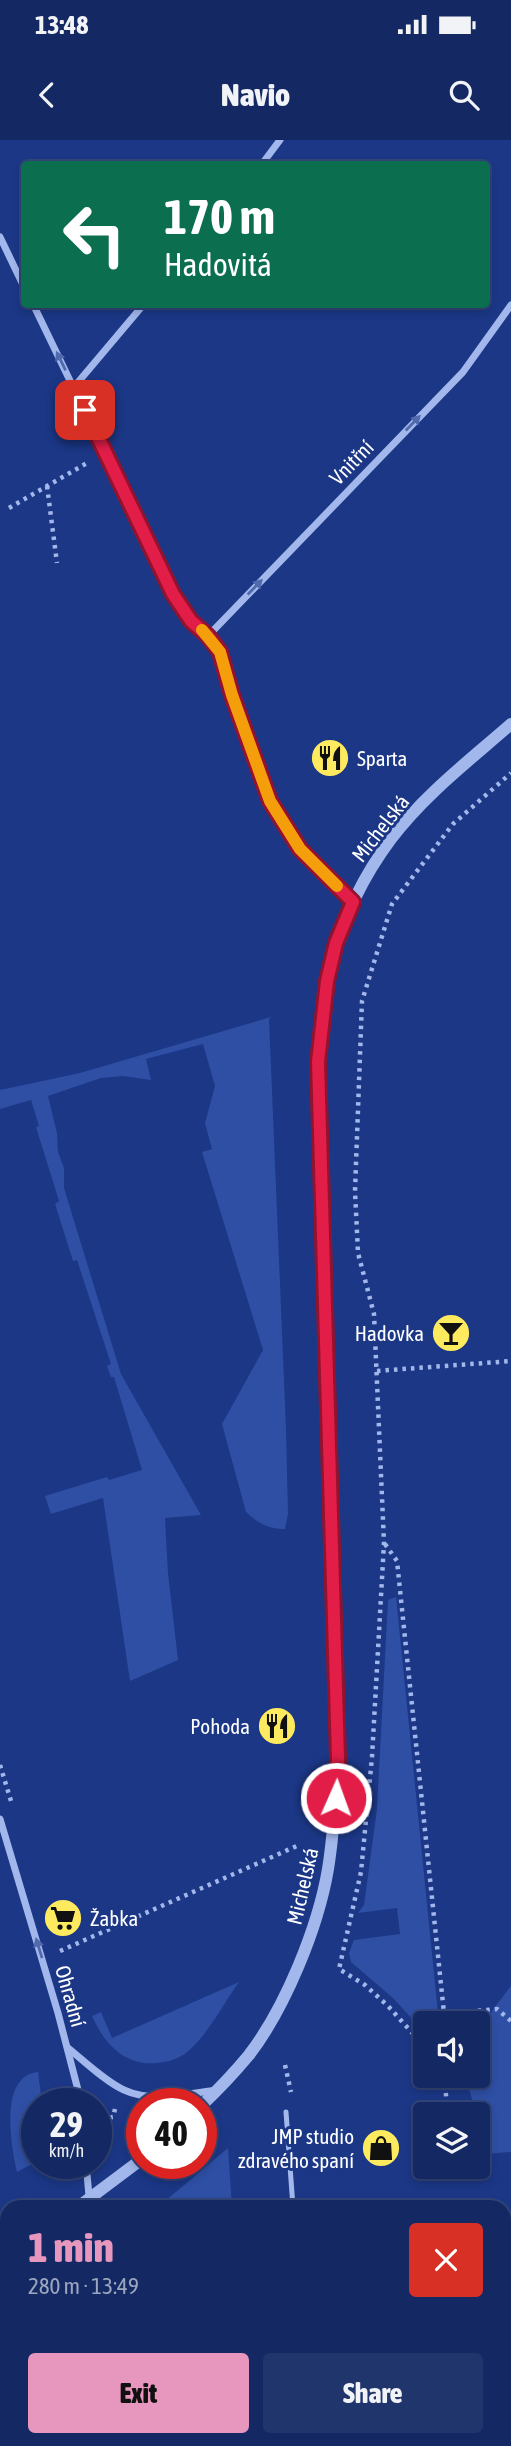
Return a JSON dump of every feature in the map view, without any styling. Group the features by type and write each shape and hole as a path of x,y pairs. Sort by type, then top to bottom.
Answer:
{"street":[{"path":"264,161 280,140"},
{"path":"0,237 21,281"},
{"name":"Vnitřní","path":"208,636 463,372 511,305"},
{"path":"35,308 173,594 191,621 208,636 220,652 232,695 270,801 300,849 353,902"},
{"path":"74,387 141,308"},
{"name":"Michelská","path":"218,2090 250,2054 283,1999 308,1942 328,1873 335,1818 338,1758 318,1062 327,981 336,943 353,902 392,837 430,796 511,724"},
{"name":"Ohradní","path":"0,1819 68,2048 76,2088"},
{"path":"68,2048 122,2090 139,2095 178,2095 218,2090"},
{"path":"91,2200 126,2172"},
{"path":"86,2179 86,2200"}],"lane":[{"path":"286,2112 292,2200"}],"path":[{"path":"9,508 88,462"},
{"path":"47,486 57,563"},
{"path":"413,2034 365,1985 339,1969 361,1872 372,1757 384,1543 374,1314 358,1253 355,1191 362,1001 392,904 453,824 511,773"},
{"path":"377,1371 511,1361"},
{"path":"384,1543 397,1561 444,2011"},
{"path":"57,1953 299,1846"},
{"path":"476,2011 497,2009 511,2021"},
{"path":"112,2117 117,2103"}],"shaded area":[{"path":"271,1017 286,1429 288,1514 285,1529 264,1525 246,1512 222,1424 263,1350 202,1152 212,1149 205,1123 215,1086 203,1044 146,1059 151,1080 123,1076 101,1078 48,1096 57,1133 58,1152 64,1168 64,1188 121,1374 201,1515 165,1518 178,1660 130,1681 103,1498 51,1514 45,1496 107,1477 109,1480 142,1470 114,1377 111,1377 107,1366 111,1364 77,1260 73,1261 55,1204 59,1201 36,1127 39,1126 31,1100 0,1109 0,1090 80,1073"},
{"path":"396,1597 438,2011 413,2011 413,2020 393,1998 351,1962 349,1953 354,1940 400,1934 397,1908 358,1913 364,1905 377,1809 388,1600"},
{"path":"239,1982 194,2045 184,2054 169,2061 146,2063 117,2052 103,2036 92,2016 101,2012 112,2038"},
{"path":"511,1986 511,2152 490,2154 490,2102 473,2102 469,2088 490,2088 490,2013"},
{"path":"38,2072 40,2088 21,2088 21,2170 17,2172 12,2143 11,2111 18,2085 26,2076"},
{"path":"228,2148 232,2200 166,2200 191,2179 217,2179 217,2157"}],"slow traffic":[{"path":"202,630 220,652 232,695 270,801 300,849 337,886"}],"place":[{"name":"Sparta","path":"330,758"},
{"name":"Hadovka","path":"451,1333"},
{"name":"Pohoda","path":"277,1726"},
{"name":"Žabka","path":"63,1918"},
{"name":"JMP studio zdravého spaní","path":"381,2148"}],"route":[{"path":"85,410 173,594 191,621 208,636 220,652 232,695 270,801 300,849 353,902 336,943 327,981 318,1062 338,1758 336,1798"}]}
